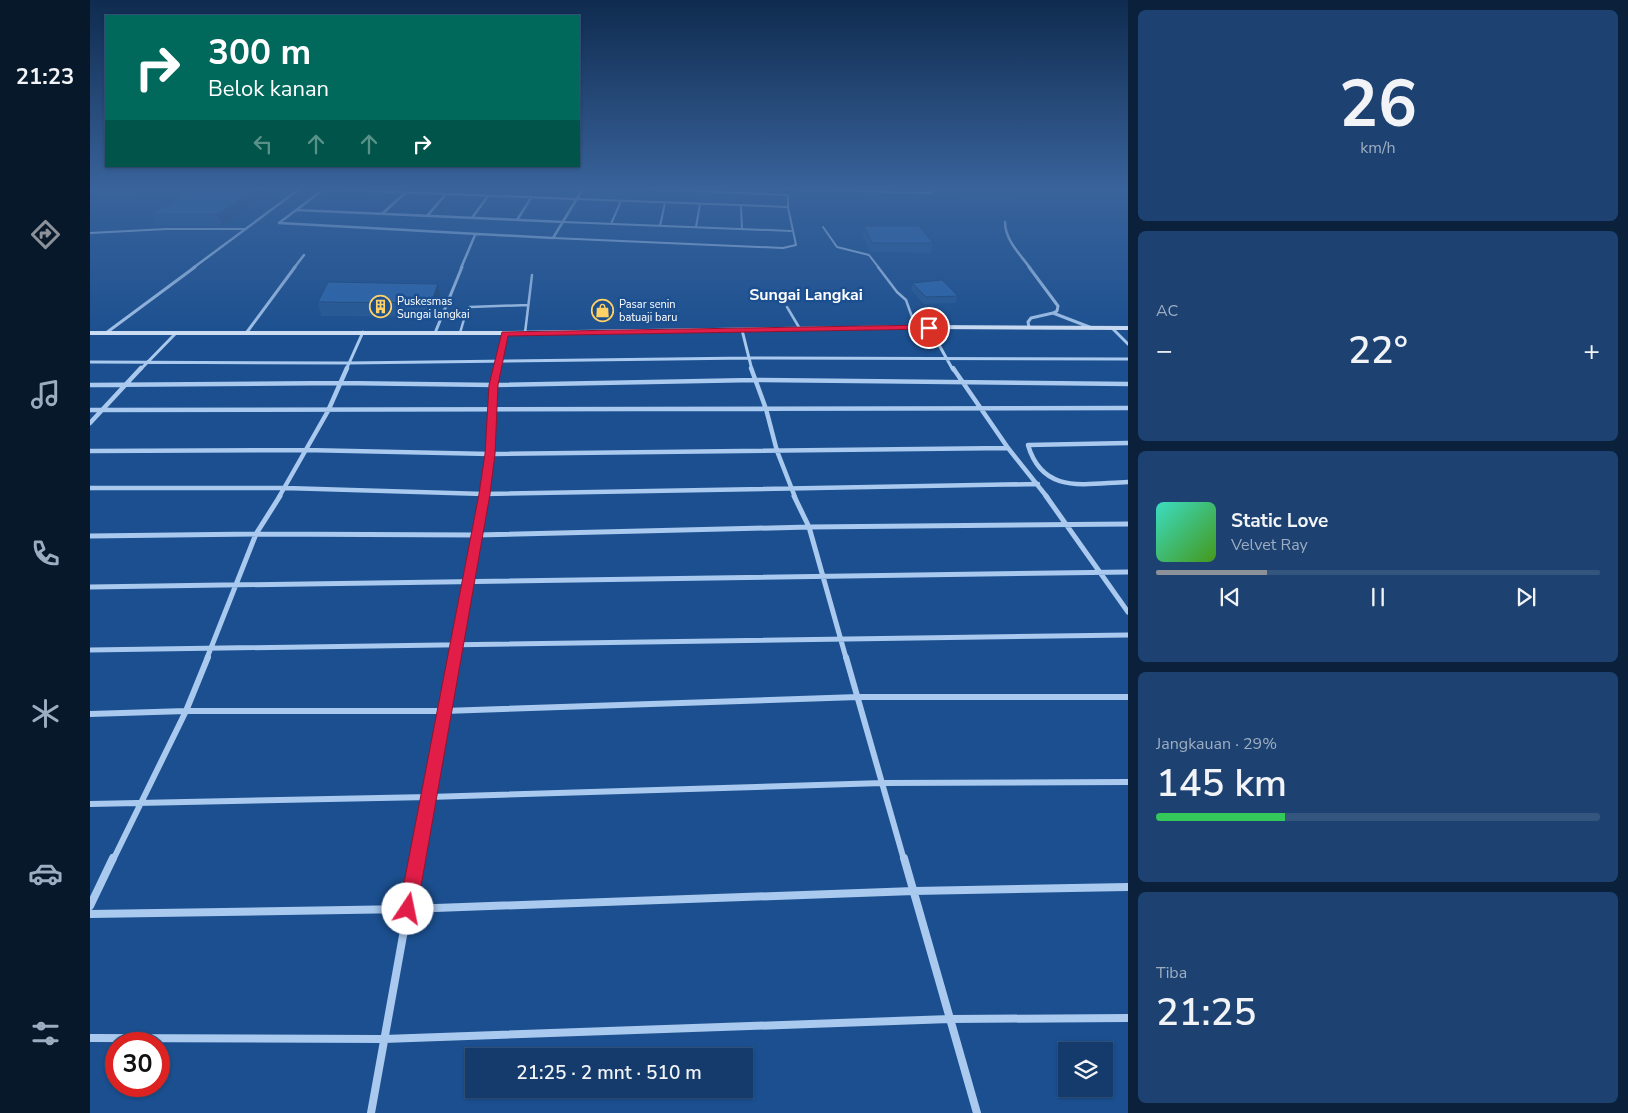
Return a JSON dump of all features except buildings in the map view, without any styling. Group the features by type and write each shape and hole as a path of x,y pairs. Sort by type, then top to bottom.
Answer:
{"street":[{"path":"106,333 233,239"},
{"path":"435,332 473,239"},
{"path":"1009,239 1058,306 1057,311 1053,313 1031,318 1028,322 1029,327"},
{"path":"247,332 304,255"},
{"path":"1053,313 1092,328"},
{"path":"90,333 525,333 1029,327 1128,328"},
{"path":"929,328 961,383 981,408 1008,448 1038,484 1128,612"},
{"path":"1112,328 1128,344"},
{"path":"742,330 754,380 766,409 777,451 791,489 809,528 977,1113"},
{"path":"90,906 143,802 186,711 256,534 285,488 328,411 363,332"},
{"path":"90,423 147,361 176,333"},
{"path":"370,1113 477,535 490,454 494,411 494,385 505,333"},
{"path":"90,362 348,363 749,358 1128,359"},
{"path":"90,385 339,383 494,385 754,380 1128,384"},
{"path":"90,410 494,411 1128,408"},
{"path":"1128,443 1028,445 1031,456 1044,472 1058,482 1128,482"},
{"path":"90,451 305,450 490,454 1008,448"},
{"path":"90,488 285,488 484,494 1038,484"},
{"path":"90,536 256,534 477,535 1128,524"},
{"path":"90,587 1128,572"},
{"path":"90,650 1128,635"},
{"path":"90,714 186,711 444,711 858,698 1128,697"},
{"path":"90,804 429,797 882,782 1128,782"},
{"path":"90,914 408,909 914,890 1128,887"},
{"path":"90,1038 384,1039 950,1019 1128,1018"}],"lane":[{"path":"575,239 788,248 796,245 794,239"},
{"path":"831,239 836,247 869,256 897,292 906,300 916,328"},
{"path":"525,333 532,275"},
{"path":"460,333 467,310 470,307 528,305"},
{"path":"787,306 800,329"}],"place":[{"name":"Puskesmas Sungai langkai","path":"381,307"},
{"name":"Pasar senin batuaji baru","path":"603,310"}],"district":[{"name":"Sungai Langkai","path":"806,294"}],"route":[{"path":"408,909 484,494 494,411 494,385 505,333 929,328"}]}
